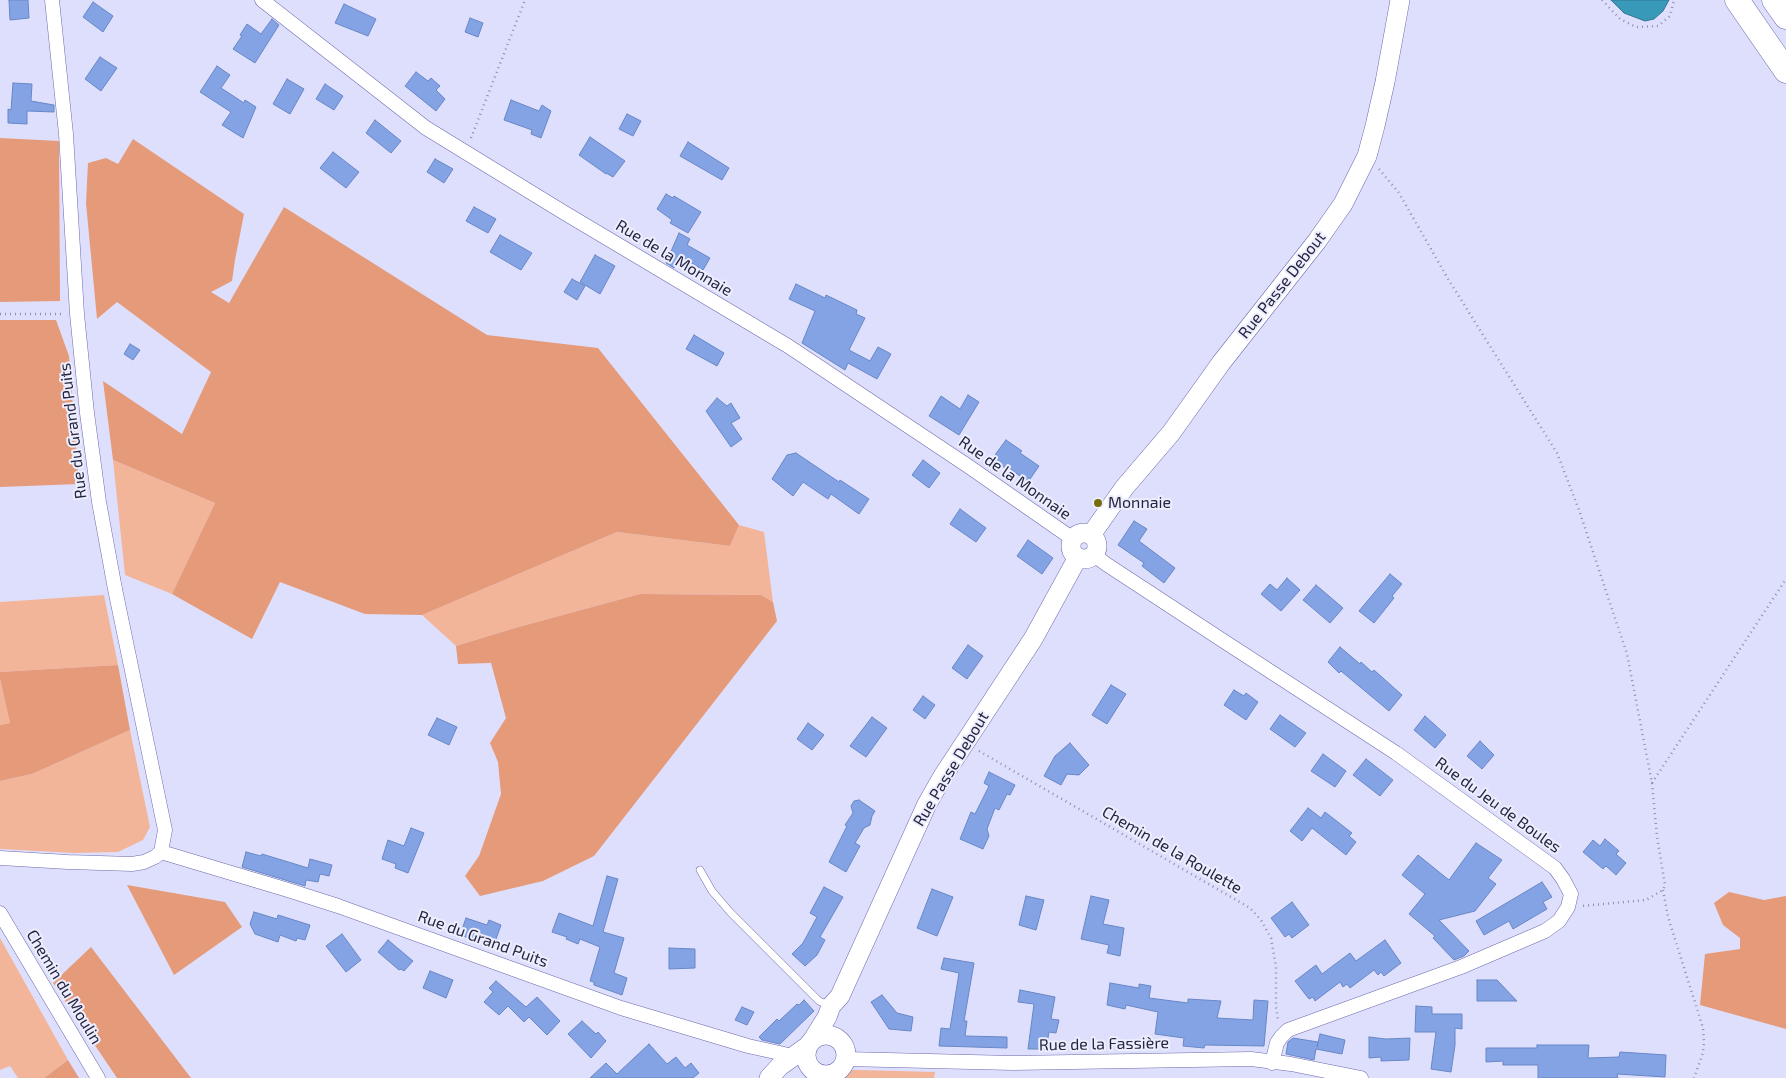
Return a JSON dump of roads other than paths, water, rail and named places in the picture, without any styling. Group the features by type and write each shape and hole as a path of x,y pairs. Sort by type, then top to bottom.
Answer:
{"highway":[{"path":"1737,0 1786,71"},
{"path":"1774,0 1786,18"}],"main road":[{"name":"Rue Passe Debout","path":"811,1060 827,1018 927,804 942,776 1033,639 1084,546 1124,488 1171,433 1221,363 1317,241 1343,204 1367,156 1385,82 1400,0"},
{"path":"811,1060 833,1074 843,1065 843,1050 835,1001"},
{"path":"769,1078 811,1060 823,1036 835,1038 843,1050"}],"street":[{"name":"Rue du Grand Puits","path":"52,0 66,134 78,314 87,413 99,502 115,589 163,818 164,830 161,852 330,904 621,1008 748,1046 811,1060"},
{"name":"Rue de la Monnaie","path":"262,0 426,128 788,346 1084,546"},
{"name":"Rue du Jeu de Boules","path":"1084,546 1214,635 1396,752 1555,868 1571,894 1568,907 1560,921 1545,931 1518,944 1461,967 1288,1030 1281,1037 1272,1063"},
{"path":"0,858 132,864 144,862 161,852"},
{"name":"Chemin du Moulin","path":"0,913 98,1078"},
{"name":"Rue de la Fassière","path":"843,1050 1056,1063 1251,1059 1291,1064 1361,1078"}],"lane":[{"path":"700,870 712,891 730,912 818,1001 835,1001"}],"water":[{"path":"1611,0 1669,0 1663,11 1654,19 1645,21 1624,13"}],"place":[{"name":"Monnaie","path":"1098,503"}]}
